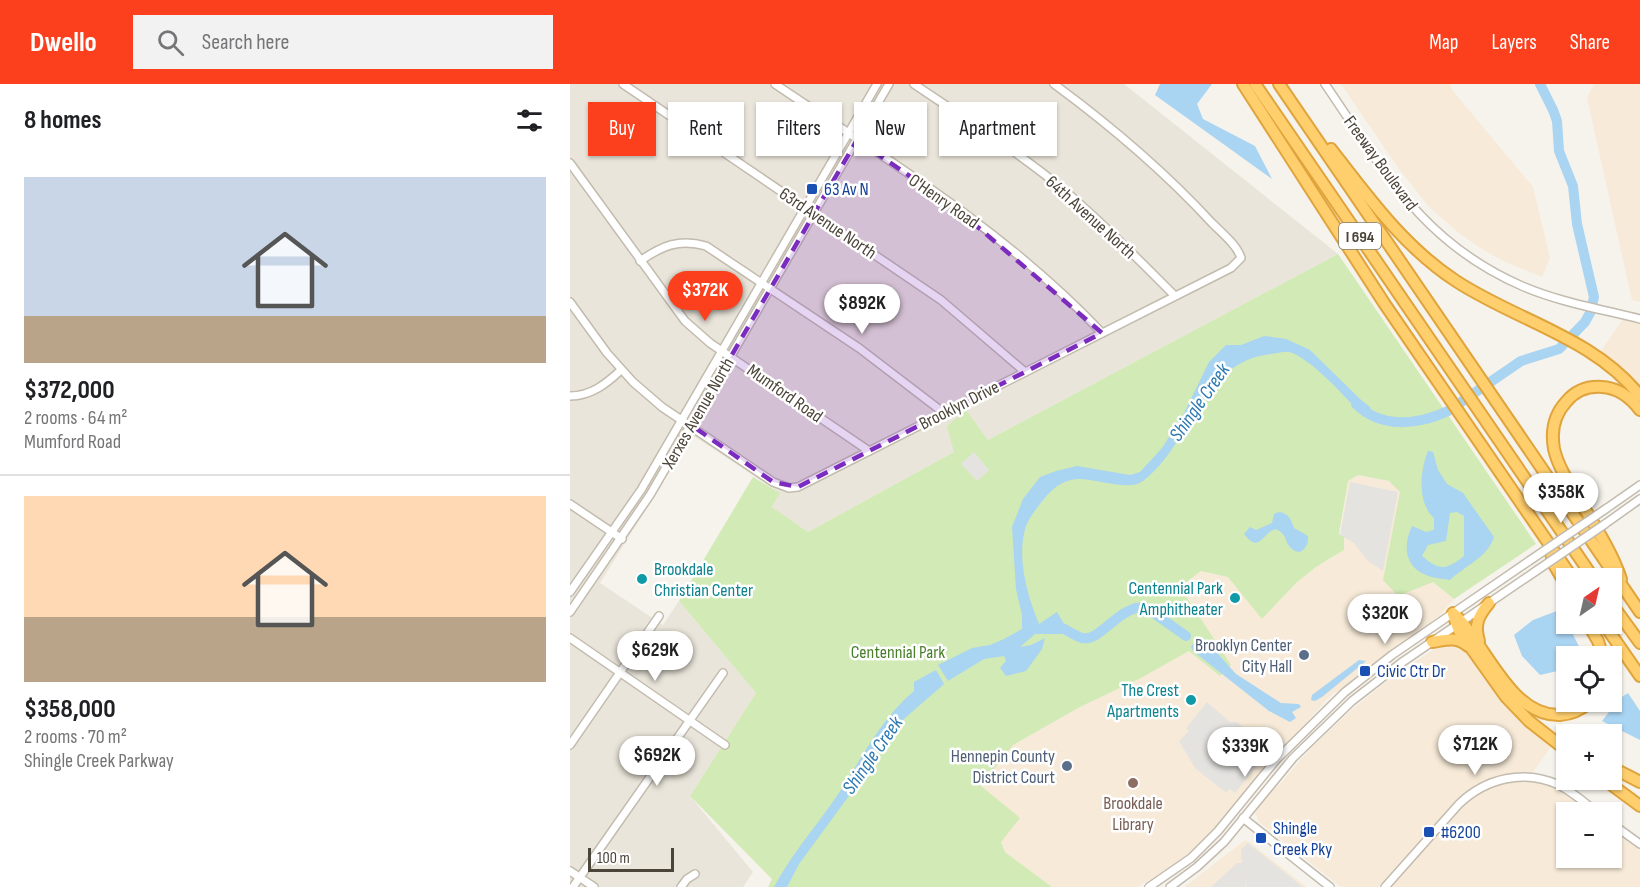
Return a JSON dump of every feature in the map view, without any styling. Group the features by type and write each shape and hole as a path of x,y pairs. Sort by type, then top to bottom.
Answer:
{"highway":[{"path":"1243,84 1352,254 1566,568"},
{"name":"I 694","path":"1256,84 1586,568"},
{"path":"1281,84 1368,197 1414,249 1465,287 1582,346 1610,366 1640,396"},
{"path":"1281,84 1640,612"},
{"path":"1624,591 1615,562 1563,473 1554,448 1553,430 1562,406 1575,393 1586,389 1603,387 1615,390 1630,398 1640,410"},
{"path":"1549,543 1556,568"},
{"path":"1483,659 1476,628 1479,614 1489,603"},
{"path":"1453,613 1501,690 1522,714 1556,742"},
{"path":"1622,618 1640,643"},
{"path":"1611,634 1640,676"},
{"path":"1432,642 1458,640 1465,644 1519,696 1542,712 1553,715 1572,712"},
{"path":"1522,714 1556,736"},
{"path":"1622,773 1640,782"},
{"path":"1618,790 1640,806"}],"street":[{"name":"63rd Avenue North","path":"623,84 941,300 1024,372"},
{"name":"O'Henry Road","path":"775,84 854,138"},
{"name":"Xerxes Avenue North","path":"570,592 641,490 877,84"},
{"name":"Xerxes Avenue North","path":"879,102 889,84"},
{"name":"64th Avenue North","path":"914,84 1030,164 1064,191 1097,219 1174,295"},
{"name":"Brooklyn Drive","path":"570,302 621,370 647,395 773,482 789,488 798,487 1231,268 1240,258 1234,247 1187,195 1138,149 1054,84"},
{"name":"Freeway Boulevard","path":"1324,84 1401,195 1442,237 1464,255 1490,271 1539,292 1640,319"},
{"name":"Xerxes Avenue North","path":"570,612 638,515 854,145"},
{"name":"O'Henry Road","path":"880,156 1005,245 1052,285 1102,333"},
{"name":"Mumford Road","path":"570,163 685,321 722,351 869,451"},
{"path":"640,261 662,246 672,243 695,243 715,251 878,361 944,413"},
{"path":"570,396 588,393 599,388 621,370"},
{"path":"1149,887 1191,858 1235,812 1276,760 1336,699 1367,673 1640,485"},
{"path":"1170,887 1204,861 1244,819 1275,779 1325,726 1375,682 1640,499"},
{"path":"570,504 622,539"},
{"path":"570,745 659,616"},
{"path":"570,638 724,745"},
{"path":"573,887 723,673"},
{"path":"1385,887 1459,804 1470,794 1496,781 1519,777 1541,779 1560,786 1583,802"},
{"path":"1235,812 1330,887"},
{"path":"1622,831 1640,844"},
{"path":"570,871 594,887"},
{"path":"681,887 695,874"}],"highlighted area":[{"path":"857,140 952,205 1102,333 798,487 773,482 691,425"}],"shaded area":[{"path":"570,84 1124,84 1338,254 988,440 966,411 954,452 808,532 772,507 780,493 692,435 600,583 663,625 679,601 756,693 690,796 753,872 743,887 570,887"},
{"path":"1341,84 1450,84 1453,91 1533,187 1550,258 1542,277 1503,261 1482,249 1460,234 1430,208 1399,169"},
{"path":"1594,84 1640,84 1640,302 1632,300 1587,98"},
{"path":"1623,319 1640,323 1640,393 1599,354"},
{"path":"974,452 989,470 977,481 961,464"},
{"path":"1358,475 1389,481 1401,492 1383,580 1433,582 1454,599 1440,615 1339,691 1333,693 1250,784 1219,827 1168,870 1137,887 1052,887 1005,852 981,786 1013,745 1080,707 1141,678 1189,651 1220,676 1202,624 1180,587 1201,571 1228,577 1263,618 1296,583 1316,567 1337,555 1348,481"},
{"path":"1350,482 1398,492 1383,571 1368,561 1354,543 1340,535"},
{"path":"1445,642 1457,642 1472,654 1497,693 1517,715 1553,744 1533,772 1499,775 1481,782 1460,797 1378,887 1341,887 1259,822 1256,809 1267,794 1279,785 1312,747 1348,713 1391,678"},
{"path":"1207,702 1230,722 1237,722 1273,754 1269,758 1265,756 1235,793 1230,789 1226,793 1195,768 1179,741 1189,731 1186,728"},
{"path":"1524,780 1544,783 1564,792 1577,802 1556,802 1556,868 1622,868 1622,836 1640,849 1640,887 1391,887 1457,810 1471,798 1504,782"},
{"path":"1245,840 1249,842 1307,887 1184,887"},
{"path":"1248,843 1303,887 1247,887 1244,875 1246,887 1211,887 1237,863 1242,863 1241,849"}],"green space":[{"name":"Centennial Park","path":"1338,254 1536,544 1454,599 1433,582 1398,596 1383,580 1400,492 1389,481 1358,475 1348,481 1339,534 1344,536 1344,550 1316,567 1296,583 1262,619 1228,577 1201,571 1180,587 1231,665 1220,676 1189,651 1141,678 1080,707 1013,745 981,786 1020,818 1001,842 1005,852 1052,887 768,887 772,879 690,796 756,693 679,601 753,477 780,493 772,507 808,532 954,452 947,426 966,410 988,440"}],"water":[{"path":"1160,84 1212,84 1197,104 1203,119 1255,146 1272,179 1155,95"},
{"path":"1264,336 1286,339 1310,350 1371,408 1364,417 1318,370 1289,352 1247,360 1228,372 1199,406 1160,465 1143,481 1129,485 1084,479 1067,481 1050,492 1030,519 1026,526 1022,550 1024,575 1035,613 1039,624 1057,612 1070,634 1035,634 1020,647 1031,645 1045,638 1042,649 1026,671 1006,676 1000,668 1006,661 1004,656 984,659 948,681 938,665 972,648 990,645 1022,629 1022,615 1016,589 1012,527 1023,499 1040,477 1077,466 1130,475 1140,472 1162,448 1183,415 1209,362 1226,345 1241,345"},
{"path":"1428,451 1433,452 1438,470 1447,484 1463,493 1494,537 1481,556 1450,580 1432,577 1419,571 1413,566 1407,554 1407,540 1412,526 1426,532 1434,530 1434,518 1425,504 1422,486 1423,467","holes":["1457,512 1464,516 1464,556 1453,564 1443,567 1433,564 1422,556 1428,545 1446,541 1450,513"]},
{"path":"1279,512 1289,517 1294,528 1308,536 1304,550 1298,552 1291,548 1284,536 1276,529 1257,542 1249,540 1244,534 1250,527 1256,530 1272,523 1274,514"},
{"path":"1556,611 1556,634 1573,634 1579,646 1556,646 1556,671 1540,675 1522,656 1514,635 1533,620"},
{"path":"1196,639 1210,645 1236,674 1281,703 1299,704 1301,707 1292,712 1296,718 1290,722 1269,711 1193,651 1191,647"},
{"path":"1359,660 1366,661 1322,697 1315,701 1311,700 1312,695"},
{"path":"936,670 944,684 897,725 880,746 851,793 799,864 787,887 774,887 889,716 914,691 914,682"},
{"path":"1628,693 1640,711 1640,740 1622,731 1622,724 1608,724 1602,721 1609,712 1622,712 1622,697"}],"waterway":[{"name":"Shingle Creek","path":"1356,404 1377,418 1388,421 1412,422 1436,416 1448,411 1521,361 1559,349 1585,322 1594,297 1577,224 1573,186 1559,151 1557,121 1540,84"},
{"path":"1056,626 1082,638 1089,638 1126,612 1145,607 1186,636"}],"place":[{"name":"63 Av N","path":"812,189"},
{"name":"Brookdale Christian Center","path":"642,579"},
{"name":"Centennial Park Amphitheater","path":"1235,598"},
{"name":"Brooklyn Center City Hall","path":"1304,655"},
{"name":"Civic Ctr Dr","path":"1365,671"},
{"name":"The Crest Apartments","path":"1191,700"},
{"name":"Hennepin County District Court","path":"1067,766"},
{"name":"Brookdale Library","path":"1133,783"},
{"name":"#6200","path":"1429,832"},
{"name":"Shingle Creek Pky","path":"1261,838"}]}
